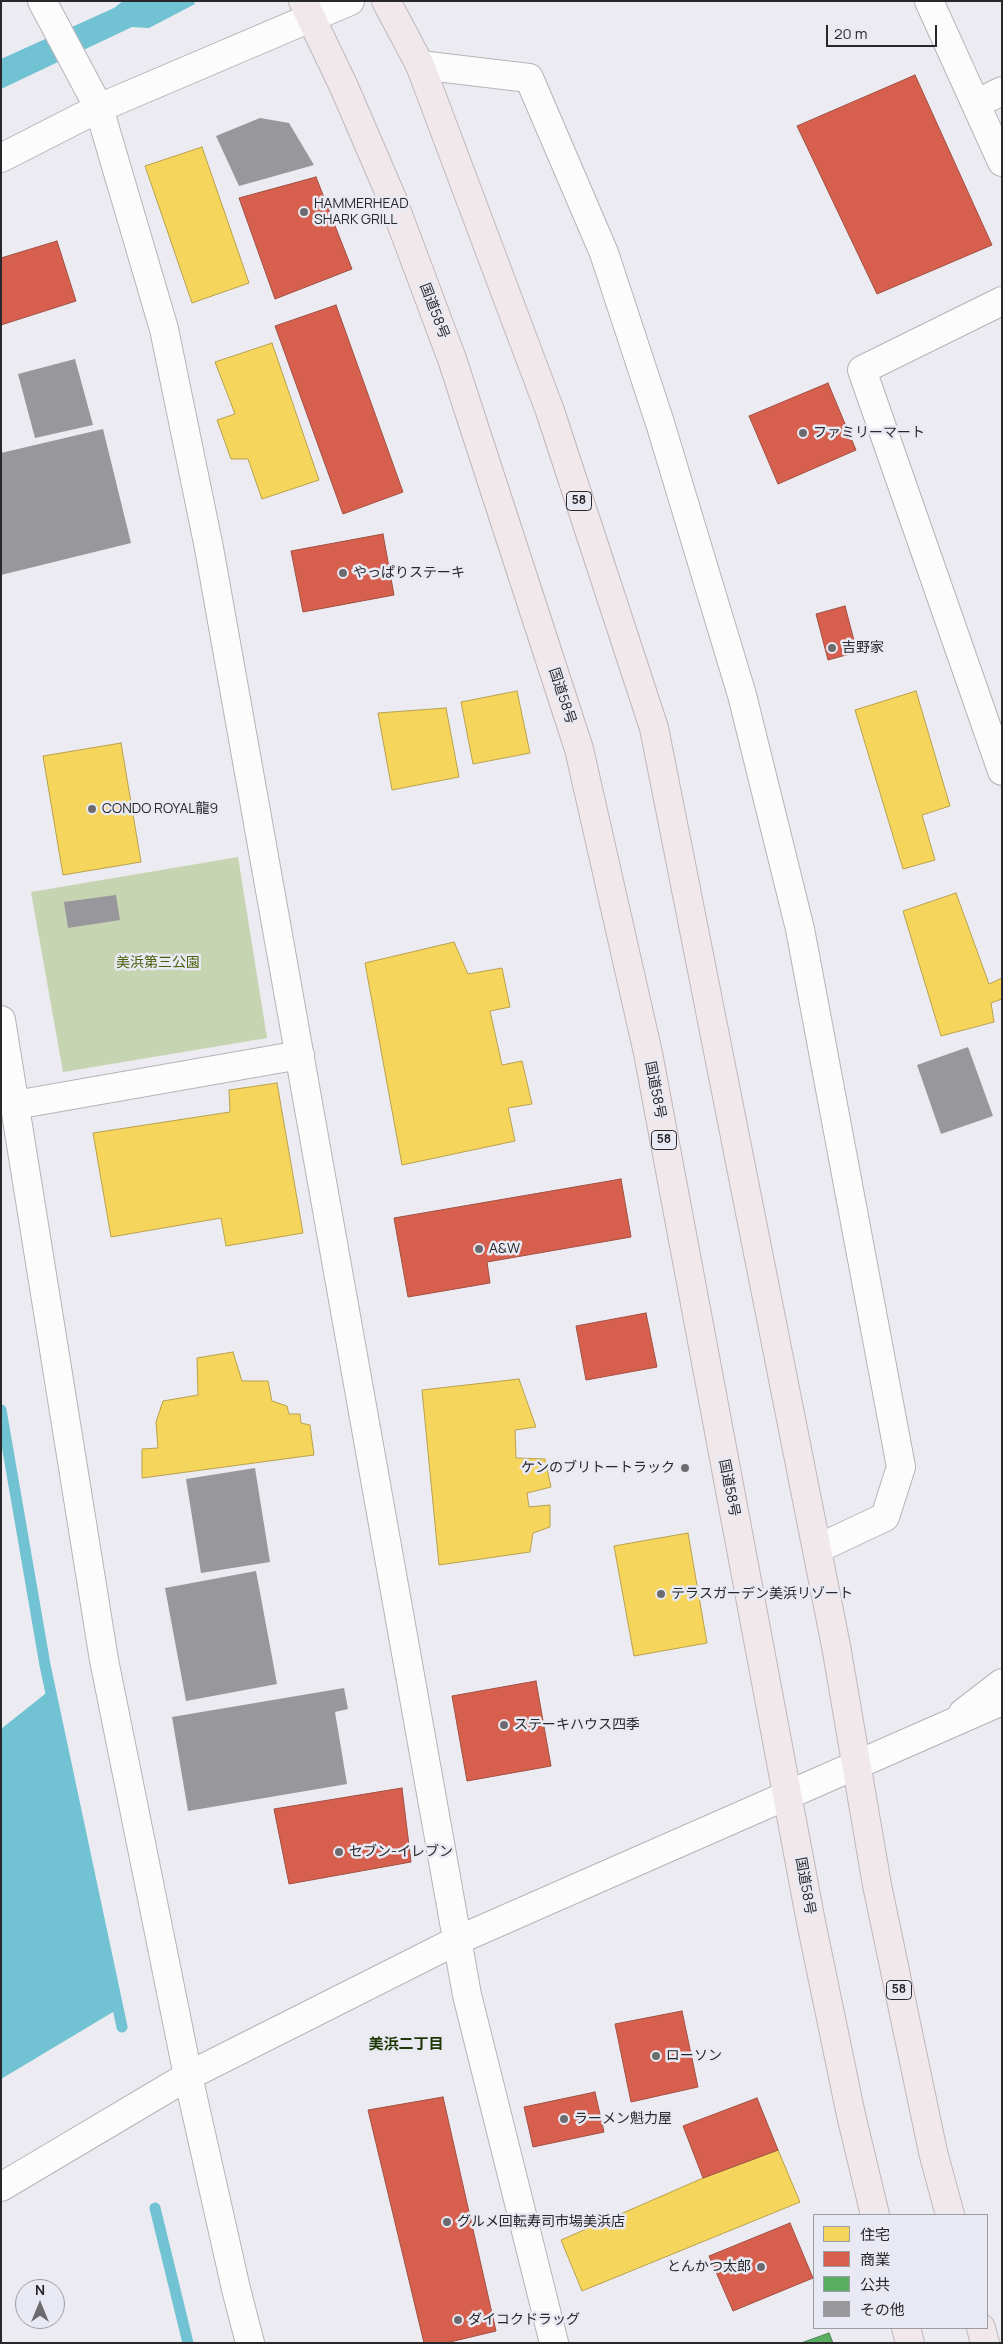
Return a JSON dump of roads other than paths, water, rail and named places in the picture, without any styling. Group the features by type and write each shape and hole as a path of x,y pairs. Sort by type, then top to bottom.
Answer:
{"highway":[{"name":"58","path":"386,1 420,65 550,411 654,728 817,1549 879,1894 932,2152 950,2214"},
{"name":"国道58号","path":"307,10 391,196 452,359 579,749 648,1053 841,2068 875,2214"},
{"path":"906,2329 910,2343"},
{"path":"981,2329 985,2343"}],"street":[{"path":"42,1 99,108 164,329 209,548 467,1995 554,2343"},
{"path":"1,158 99,108 232,49 307,10 350,1"},
{"path":"929,1 1002,162"},
{"path":"420,65 529,78 604,253 660,423 742,695 800,929 901,1467 885,1517 817,1549"},
{"path":"976,104 1002,91"},
{"path":"1002,301 862,370 1002,771"},
{"path":"1,1020 104,1660 188,2076 250,2343"},
{"path":"15,1105 300,1055"},
{"path":"948,1724 1002,1684"},
{"path":"1,2187 188,2076 458,1940 1002,1700"}],"water":[{"path":"123,1 194,1 195,4 149,28 132,27 1,89 1,59 114,8"},
{"path":"50,1690 118,2009 1,2079 1,1729"}],"waterway":[{"path":"1,1410 45,1665 122,2027"},
{"path":"155,2208 188,2343"}],"place":[{"name":"HAMMERHEAD SHARK GRILL","path":"304,212"},
{"name":"ファミリーマート","path":"803,433"},
{"name":"やっぱりステーキ","path":"343,573"},
{"name":"吉野家","path":"832,648"},
{"name":"CONDO ROYAL龍9","path":"92,809"},
{"name":"A&W","path":"479,1249"},
{"name":"ケンのブリトートラック","path":"685,1468"},
{"name":"テラスガーデン美浜リゾート","path":"661,1594"},
{"name":"ステーキハウス四季","path":"504,1725"},
{"name":"セブン-イレブン","path":"339,1852"},
{"name":"ローソン","path":"656,2056"},
{"name":"ラーメン魁力屋","path":"564,2119"},
{"name":"グルメ回転寿司市場美浜店","path":"447,2222"},
{"name":"とんかつ太郎","path":"761,2267"},
{"name":"ダイコクドラッグ","path":"458,2320"}],"district":[{"name":"美浜二丁目","path":"406,2045"}],"park label":[{"name":"美浜第三公園","path":"158,963"}]}
